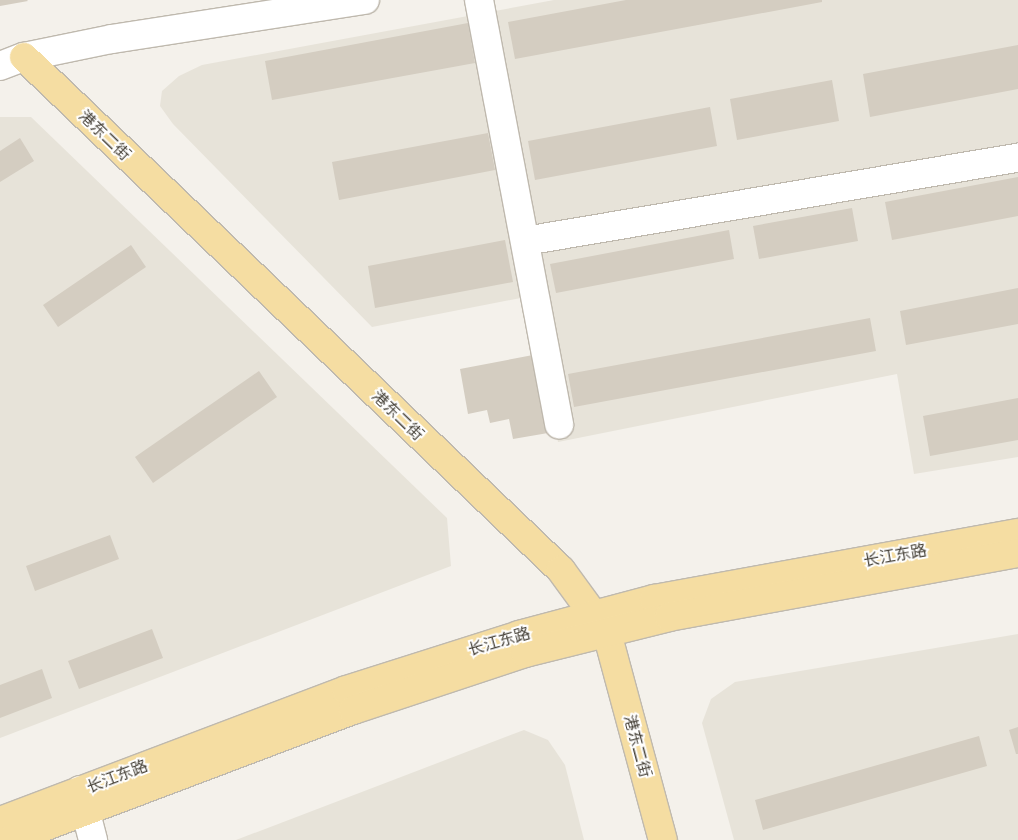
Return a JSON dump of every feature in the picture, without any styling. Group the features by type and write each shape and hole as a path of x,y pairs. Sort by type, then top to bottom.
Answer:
{"main road":[{"name":"港东二街","path":"12,62 561,570 600,624 663,840"},
{"name":"长江东路","path":"0,820 83,801 600,624 654,600 1018,533"},
{"name":"长江东路","path":"600,624 679,615 1018,553"},
{"name":"长江东路","path":"9,840 83,801"}],"street":[{"path":"12,62 112,39 366,0"},
{"path":"480,0 559,425"},
{"path":"525,241 1018,158"},
{"path":"83,801 93,840"}],"shaded area":[{"path":"554,0 1018,0 1018,457 914,474 897,374 558,442 531,296 372,327 173,124 160,106 162,91 179,76 202,65"},
{"path":"0,117 31,117 447,518 451,566 0,738"},
{"path":"1018,634 1018,840 734,840 702,723 711,699 735,682"},
{"path":"524,730 548,740 565,765 584,840 236,840"}],"building":[{"path":"0,0 27,0 28,1 0,6"},
{"path":"626,0 822,0 822,2 515,59 508,22"},
{"path":"468,23 475,63 272,100 265,61"},
{"path":"1018,45 1018,89 870,117 863,74"},
{"path":"832,80 839,121 737,140 730,99"},
{"path":"710,107 717,146 535,180 528,141"},
{"path":"488,133 495,170 339,200 332,162"},
{"path":"20,138 34,161 0,182 0,151"},
{"path":"1018,177 1018,216 892,240 885,202"},
{"path":"852,208 858,241 759,259 753,226"},
{"path":"729,230 734,259 556,293 550,264"},
{"path":"505,240 513,282 375,308 368,266"},
{"path":"131,245 146,267 58,327 43,305"},
{"path":"1018,288 1018,324 906,345 900,311"},
{"path":"870,318 876,351 574,407 568,374"},
{"path":"533,355 548,433 513,439 509,419 490,423 487,410 468,414 460,369"},
{"path":"259,371 277,397 153,483 135,457"},
{"path":"1018,398 1018,440 930,456 923,416"},
{"path":"110,535 119,559 35,591 26,566"},
{"path":"152,629 163,658 79,689 68,661"},
{"path":"42,669 52,698 0,718 0,685"},
{"path":"1018,727 1018,754 1016,754 1009,730"},
{"path":"979,736 987,766 763,830 755,800"}]}
